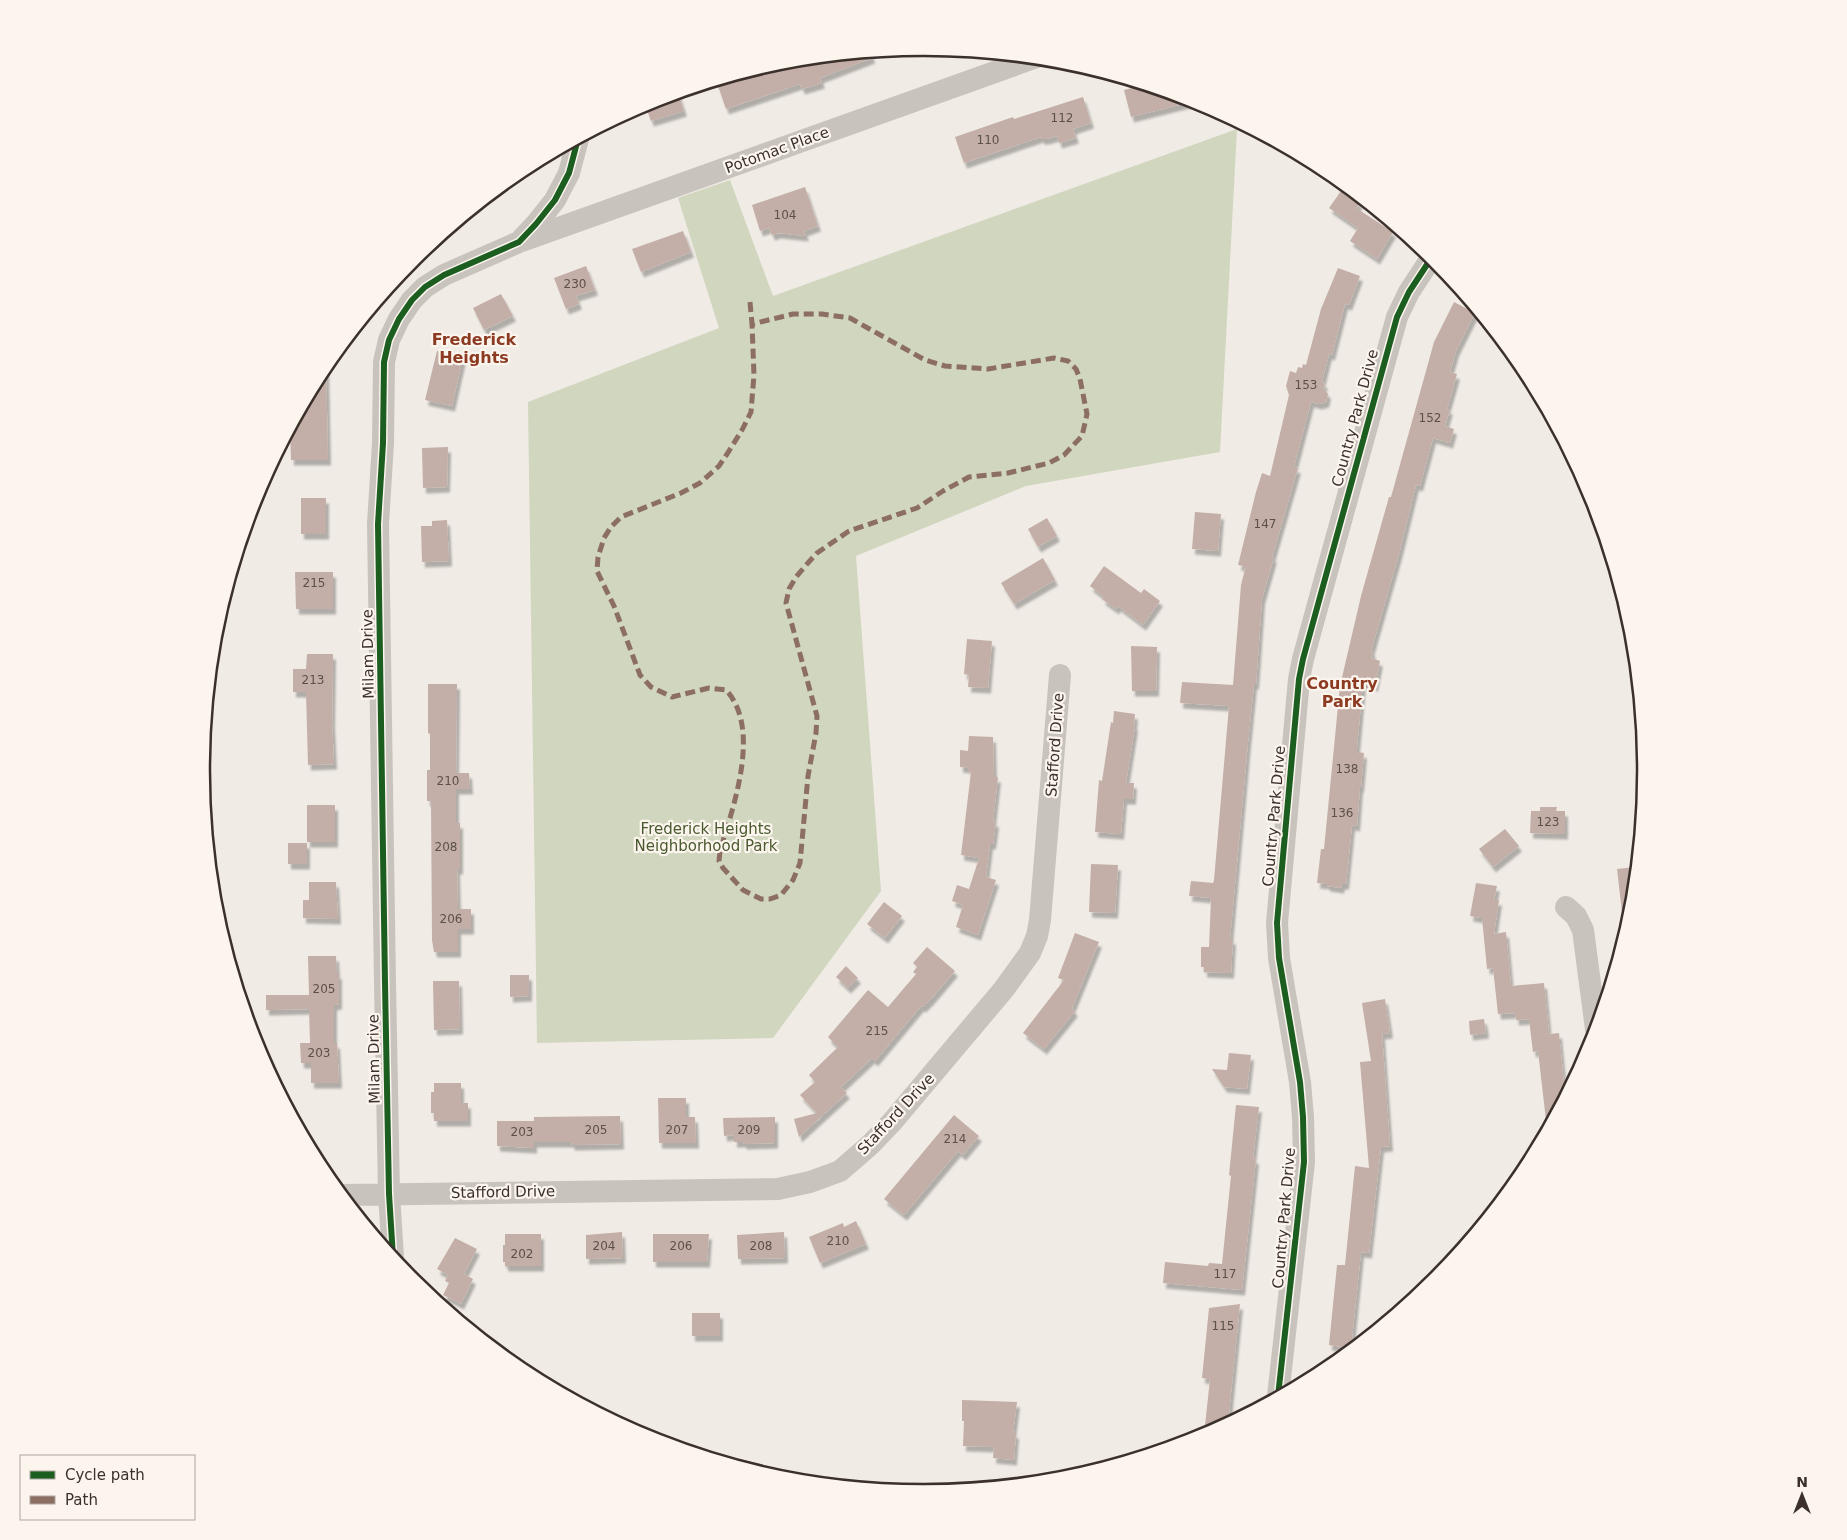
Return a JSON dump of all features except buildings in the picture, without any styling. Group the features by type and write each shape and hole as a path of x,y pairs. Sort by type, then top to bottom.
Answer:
{"street":[{"name":"Potomac Place","path":"519,242 1021,63"},
{"name":"Milam Drive","path":"392,1247 389,1194 378,524 384,443 384,362 390,340 399,319 412,300 425,287 444,275 519,242 536,224 555,200 569,173 576,147"},
{"name":"Country Park Drive","path":"1280,1388 1304,1162 1300,1082 1279,958 1277,922 1299,679 1397,317 1413,285 1427,264"},
{"name":"Stafford Drive","path":"350,1195 778,1188 810,1182 840,1171 870,1145 892,1122 1004,989 1030,953 1037,936 1040,920 1060,675"},
{"path":"1566,907 1576,916 1583,930 1594,1013"}],"green space":[{"name":"Frederick Heights Neighborhood Park","path":"1237,129 1220,452 1026,486 856,556 881,891 773,1038 537,1043 528,402 719,328 678,198 730,180 773,296"}],"marked path":[{"path":"750,302 752,324 793,314 822,314 850,318 925,360 945,366 988,369 1054,358 1068,361 1076,369 1080,379 1087,414 1082,436 1064,455 1049,463 1008,473 969,477 917,508 849,531 817,553 796,577 789,589 786,603 817,716 816,733 808,776 800,863 793,880 781,895 770,899 761,899 743,890 719,861 741,769 742,725 737,706 726,690 709,688 672,697 651,687 640,675 614,606 597,571 598,557 604,538 621,517 681,493 700,483 719,466 729,451 751,412 754,375 752,324"}],"cycle path":[{"path":"392,1247 389,1194 378,524 383,443 384,362 389,340 399,319 412,300 425,287 444,275 519,242 536,224 555,200 569,173 576,147"},
{"path":"1279,1389 1304,1162 1300,1082 1279,958 1277,923 1299,679 1397,317 1409,292 1427,264"}],"district":[{"name":"Frederick Heights","path":"474,348"},
{"name":"Country Park","path":"1342,692"}]}
